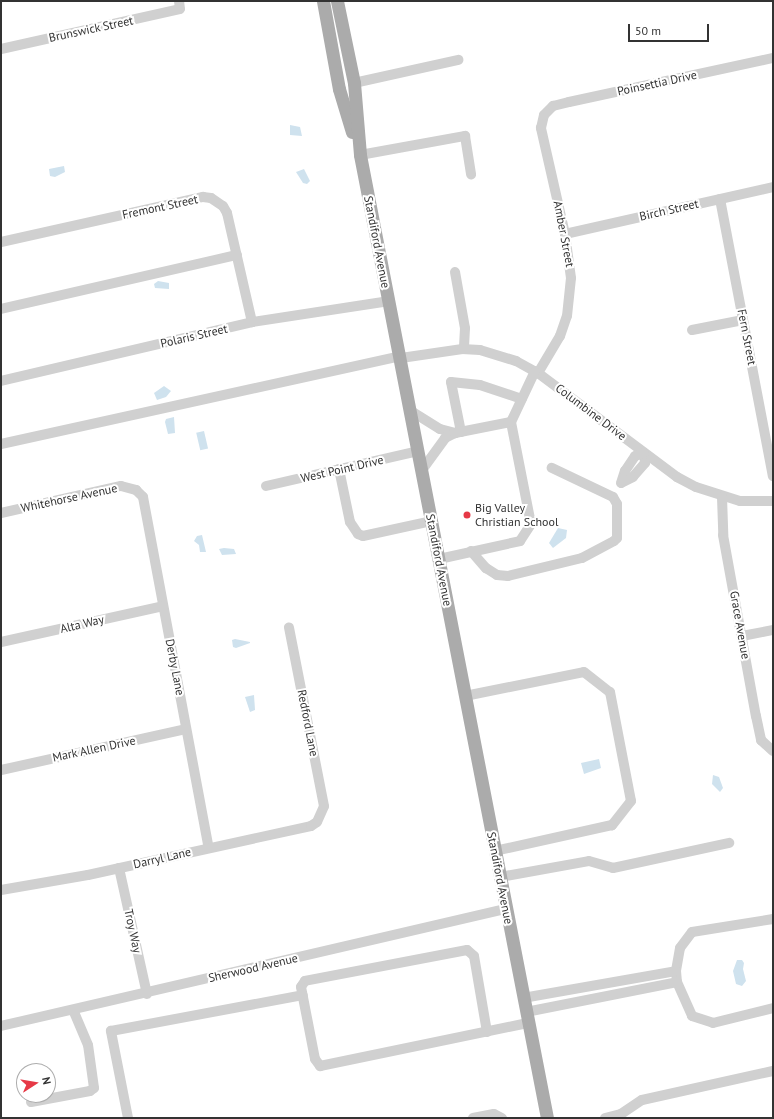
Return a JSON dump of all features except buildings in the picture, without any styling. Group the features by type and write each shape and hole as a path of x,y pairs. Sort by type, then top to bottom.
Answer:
{"main road":[{"path":"323,1 339,89 360,155"},
{"name":"Standiford Avenue","path":"338,1 354,83 360,155 419,451 505,909 547,1118"}],"street":[{"name":"Brunswick Street","path":"1,49 180,5"},
{"name":"Poinsettia Drive","path":"544,115 553,106 569,102 773,58"},
{"path":"354,83 458,60"},
{"name":"Amber Street","path":"511,422 537,372 553,349 567,316 571,278 565,234 540,128 544,115"},
{"path":"360,155 465,136 471,174"},
{"name":"Birch Street","path":"565,234 773,187"},
{"name":"Fremont Street","path":"1,242 203,197 211,198 223,206 237,255 252,322"},
{"name":"Fern Street","path":"720,199 773,476"},
{"path":"1,309 237,255"},
{"path":"455,272 465,328 464,349"},
{"name":"Polaris Street","path":"1,381 252,322 389,301"},
{"path":"692,330 743,320"},
{"name":"Columbine Drive","path":"1,444 400,357 442,350 464,349 499,355 537,372 683,480 722,497 740,501 773,502"},
{"path":"458,432 452,382 480,385 522,400"},
{"path":"411,412 440,429 458,432 511,422 531,524 520,541 471,551 439,560"},
{"path":"422,470 437,448 458,432"},
{"name":"West Point Drive","path":"266,486 419,451"},
{"path":"613,497 621,483 625,471 635,456 644,452"},
{"path":"471,551 486,568 497,575 508,576 582,558 617,538 617,504 613,497 552,468"},
{"path":"339,470 350,522 358,534 363,536 432,521"},
{"name":"Whitehorse Avenue","path":"1,513 122,486 136,490"},
{"name":"Derby Lane","path":"136,490 146,504 163,606 209,848"},
{"name":"Grace Avenue","path":"722,497 723,534 761,740 771,750"},
{"name":"Alta Way","path":"1,642 163,606"},
{"name":"Redford Lane","path":"289,627 324,806 320,818"},
{"path":"742,636 773,630"},
{"path":"465,696 584,672 610,692 631,801 612,825 494,851"},
{"name":"Mark Allen Drive","path":"1,770 186,729"},
{"name":"Darryl Lane","path":"1,890 119,868 311,826 320,818"},
{"path":"500,877 589,861 613,868 729,843"},
{"name":"Troy Way","path":"119,868 146,994"},
{"name":"Sherwood Avenue","path":"1,1026 146,994 505,909"},
{"path":"773,918 692,932 680,948 676,971 677,982 692,1016 713,1023 773,1008"},
{"path":"487,1032 474,956 468,950 305,981 301,987 315,1059 320,1066 487,1032 527,1018 677,982"},
{"path":"523,998 676,971"},
{"path":"128,1118 111,1031 303,995"},
{"path":"56,1097 90,1091 94,1088 88,1045 73,1010"},
{"path":"605,1118 622,1114 642,1100 773,1071"},
{"path":"473,1118 494,1114 502,1118"}],"water":[{"path":"290,125 300,127 302,136 290,135"},
{"path":"64,166 65,172 55,177 50,176 49,169"},
{"path":"304,169 310,181 307,184 303,183 296,172"},
{"path":"158,281 169,283 169,289 155,288 154,284"},
{"path":"164,386 171,391 166,397 157,400 154,393"},
{"path":"174,417 175,433 168,434 165,422 166,419"},
{"path":"204,431 208,449 200,450 196,433"},
{"path":"558,528 567,530 566,538 553,548 549,543"},
{"path":"202,535 206,552 200,552 199,545 194,541 197,536"},
{"path":"219,549 234,549 236,554 222,555"},
{"path":"235,639 250,643 236,648 233,647 232,640"},
{"path":"254,695 255,710 250,712 245,697"},
{"path":"599,759 601,768 584,774 581,763"},
{"path":"713,775 719,777 723,788 720,792 712,784"},
{"path":"737,960 742,960 744,963 743,969 746,981 742,986 736,984 733,971"}],"place":[{"name":"Big Valley Christian School","path":"467,515"}]}
